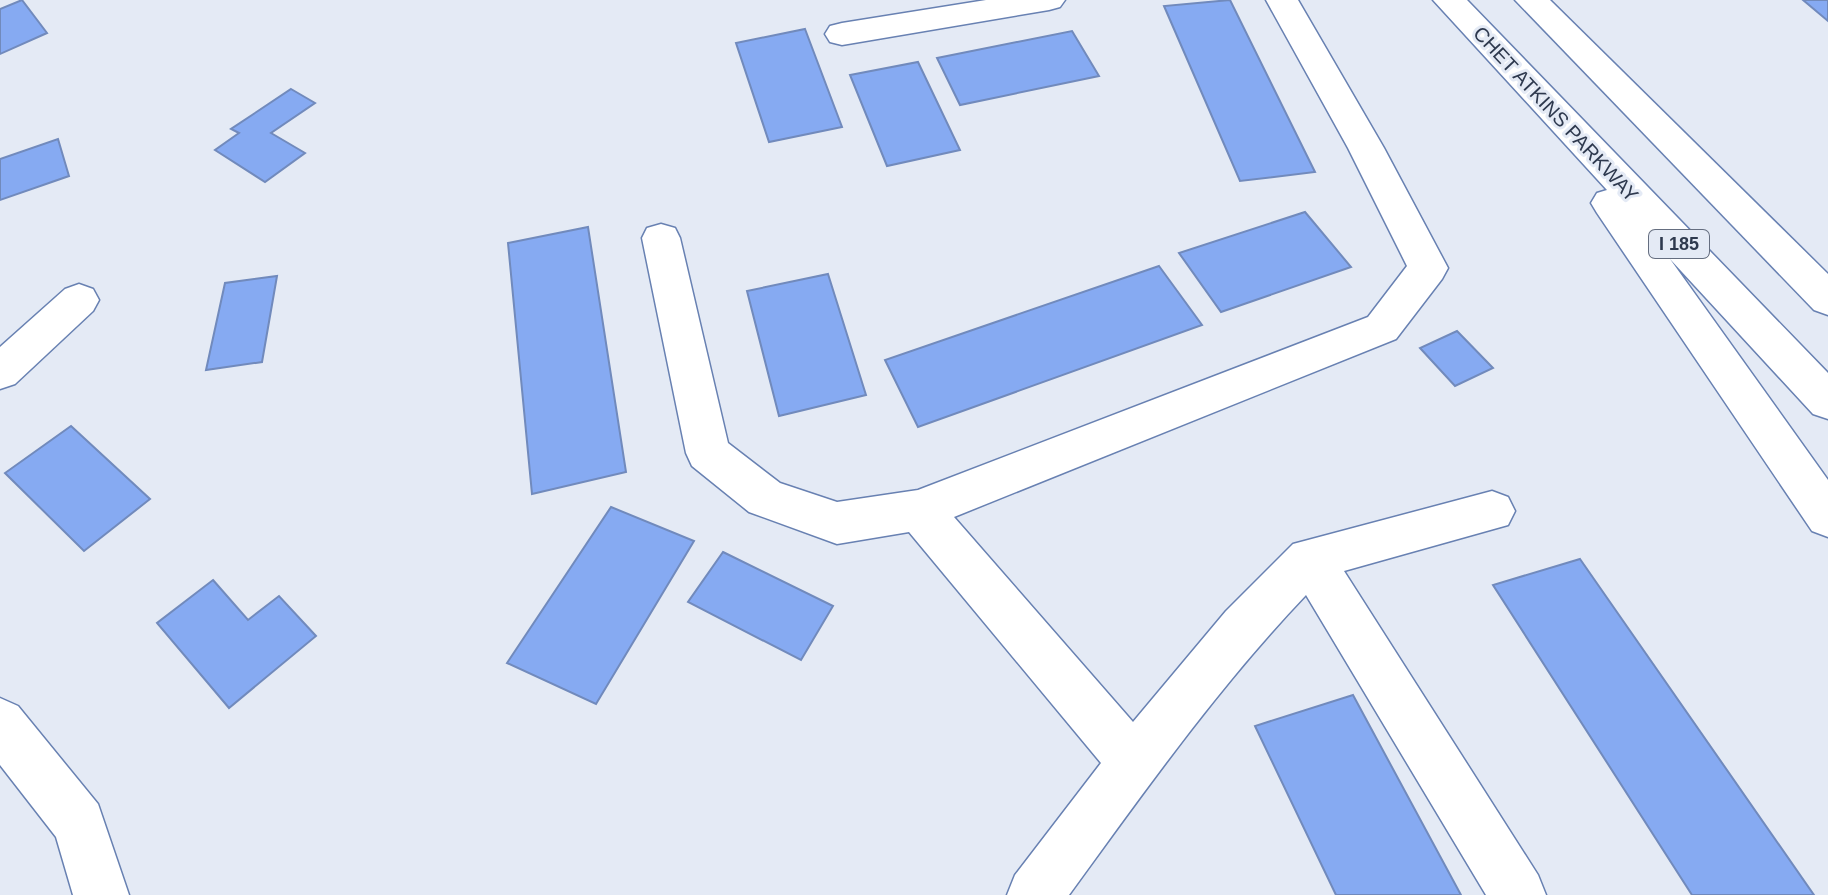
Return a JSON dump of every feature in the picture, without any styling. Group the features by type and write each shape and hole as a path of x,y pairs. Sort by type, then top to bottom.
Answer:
{"main road":[{"path":"842,34 1049,0"},
{"path":"661,238 708,453 765,498 837,523 919,510 1382,328 1428,268 1366,148 1282,0"},
{"name":"CHET ATKINS PARKWAY","path":"1449,0 1828,401"},
{"path":"1531,0 1828,299"},
{"path":"1565,36 1828,276"},
{"path":"1529,86 1828,517"},
{"path":"0,372 79,300"},
{"path":"919,510 1134,762"},
{"path":"1035,895 1134,762 1243,627 1310,559 1492,511"},
{"path":"1310,559 1518,895"},
{"path":"0,724 79,823 101,895"}],"building":[{"path":"22,0 47,33 0,54 0,9"},
{"path":"1230,0 1315,172 1240,181 1164,6"},
{"path":"1803,0 1828,0 1828,21"},
{"path":"805,29 842,127 769,142 736,43"},
{"path":"1072,31 1099,76 960,105 937,58"},
{"path":"918,62 960,150 887,166 850,75"},
{"path":"291,89 315,103 271,133 305,153 265,182 215,150 239,133 231,129"},
{"path":"58,139 69,176 0,200 0,159"},
{"path":"1305,212 1351,267 1221,312 1179,253"},
{"path":"588,227 626,472 532,494 508,243"},
{"path":"1159,266 1202,325 918,427 885,360"},
{"path":"828,274 866,395 779,416 747,291"},
{"path":"277,276 262,362 206,370 225,283"},
{"path":"1457,331 1493,368 1455,386 1420,348"},
{"path":"71,426 150,499 84,551 5,473"},
{"path":"611,507 694,541 596,704 507,663"},
{"path":"723,552 833,606 801,660 688,602"},
{"path":"1580,559 1814,895 1692,895 1493,585"},
{"path":"213,580 248,620 279,596 316,636 229,708 157,623"},
{"path":"1353,695 1461,895 1336,895 1255,726"}]}
